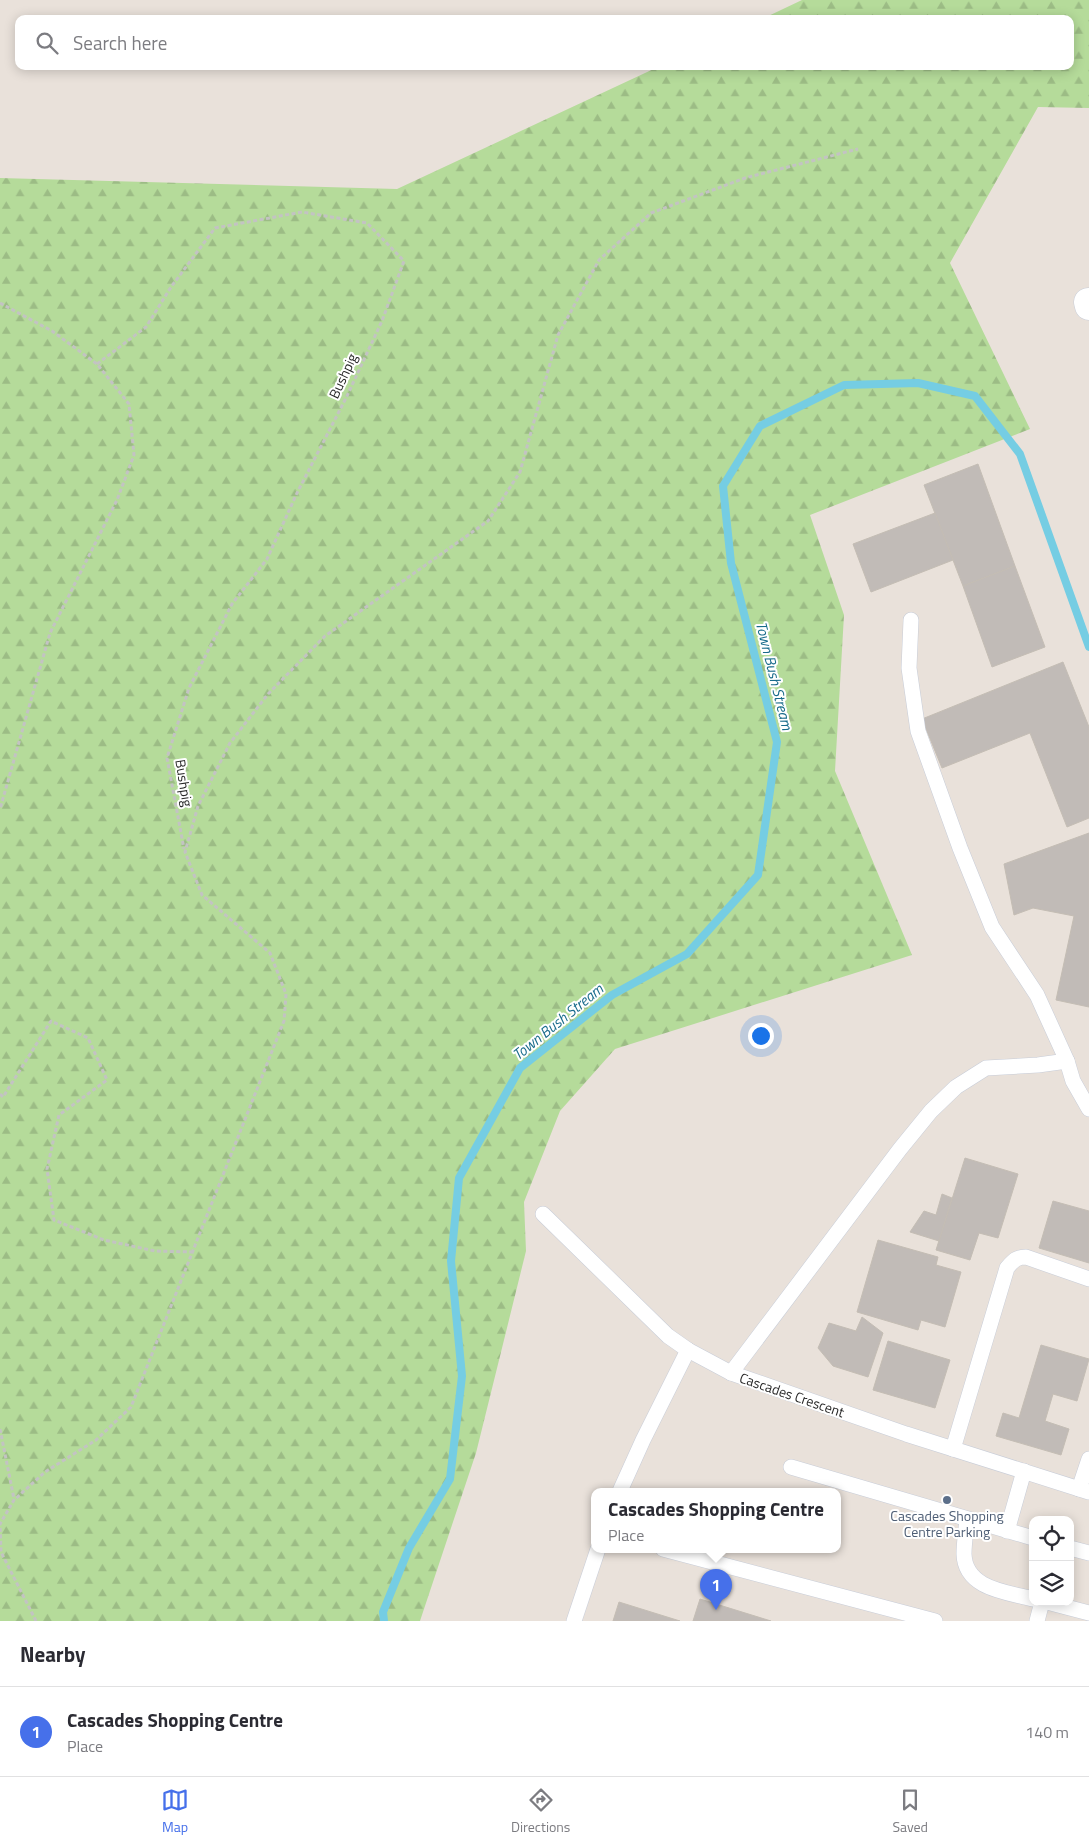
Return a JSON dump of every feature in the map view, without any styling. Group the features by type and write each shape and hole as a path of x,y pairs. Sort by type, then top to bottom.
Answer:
{"street":[{"path":"1088,302 1089,306"}],"lane":[{"path":"911,620 909,668 918,731 960,848 992,927 1037,995 1067,1061 1073,1081 1089,1109"},
{"path":"731,1373 900,1149 931,1111 950,1093 986,1068 1067,1061"},
{"name":"Cascades Crescent","path":"543,1214 668,1336 688,1350 731,1373 953,1449 1084,1490"},
{"path":"953,1449 1005,1274 1013,1261 1019,1257 1026,1257 1089,1279"},
{"path":"621,1488 688,1350"},
{"path":"1084,1490 1089,1459"},
{"path":"792,1467 1029,1537"},
{"path":"1007,1531 1024,1471"},
{"path":"967,1519 964,1555 967,1569 972,1577 980,1584 1029,1598"},
{"path":"1074,1549 1089,1553"},
{"path":"574,1621 597,1553"},
{"path":"678,1553 935,1621"},
{"path":"1037,1621 1041,1606"},
{"path":"1062,1606 1089,1613"}],"path":[{"path":"36,1621 2,1552 0,1524 14,1500 45,1472 96,1440 131,1407 284,1021 286,994 270,953 202,895 185,852 198,806 230,743 268,694 325,636 488,520 520,472 558,335 599,260 651,213 745,178 858,150"},
{"name":"Bushpig","path":"97,364 146,327 172,287 215,228 302,212 367,223 404,261 382,321 346,398 297,493 267,559 232,604 189,688 167,758 185,852"},
{"path":"0,303 52,331 97,364 129,404 134,455 117,500 50,633 0,809"},
{"path":"0,1094 3,1097 50,1021 88,1038 107,1080 59,1115 47,1169 54,1220 104,1240 155,1251 192,1252"},
{"path":"0,1429 14,1500"}],"green space":[{"path":"802,0 1089,0 1089,108 1038,107 950,263 1030,429 810,515 844,615 835,771 912,955 615,1049 560,1111 524,1202 526,1251 476,1453 420,1621 0,1621 0,178 397,189 651,70 1074,70 1074,15 770,15"}],"building":[{"path":"978,464 1015,566 963,586 924,485"},
{"path":"935,513 953,560 871,592 853,544"},
{"path":"1015,566 1045,647 992,667 963,586"},
{"path":"1063,662 1089,727 1089,818 1067,827 1030,733 942,768 922,719"},
{"path":"1089,833 1089,1007 1056,1000 1074,916 1033,908 1014,915 1004,864"},
{"path":"965,1158 1018,1174 998,1238 979,1233 970,1260 936,1250"},
{"path":"942,1194 952,1198 939,1241 910,1232 924,1211 936,1215"},
{"path":"1053,1201 1089,1211 1089,1263 1039,1248"},
{"path":"878,1240 938,1257 936,1265 961,1272 945,1327 921,1320 918,1330 857,1312"},
{"path":"862,1317 883,1333 868,1377 833,1366 818,1348 829,1323 856,1331"},
{"path":"888,1341 950,1360 935,1408 873,1390"},
{"path":"1041,1345 1089,1359 1077,1401 1053,1394 1045,1421 1069,1429 1061,1455 996,1436 1003,1413 1019,1418"},
{"path":"700,1599 771,1621 693,1621"},
{"path":"619,1602 680,1621 613,1621"}],"waterway":[{"name":"Town Bush Stream","path":"384,1621 383,1612 409,1548 450,1479 462,1376 451,1261 459,1178 520,1068 612,995 687,954 758,875 777,742 731,563 723,486 760,426 844,385 918,383 975,396 1020,454 1089,647"}],"place":[{"name":"Cascades Shopping Centre Parking","path":"947,1500"},
{"name":"Cascades Shopping Centre","path":"716,1610"}]}
